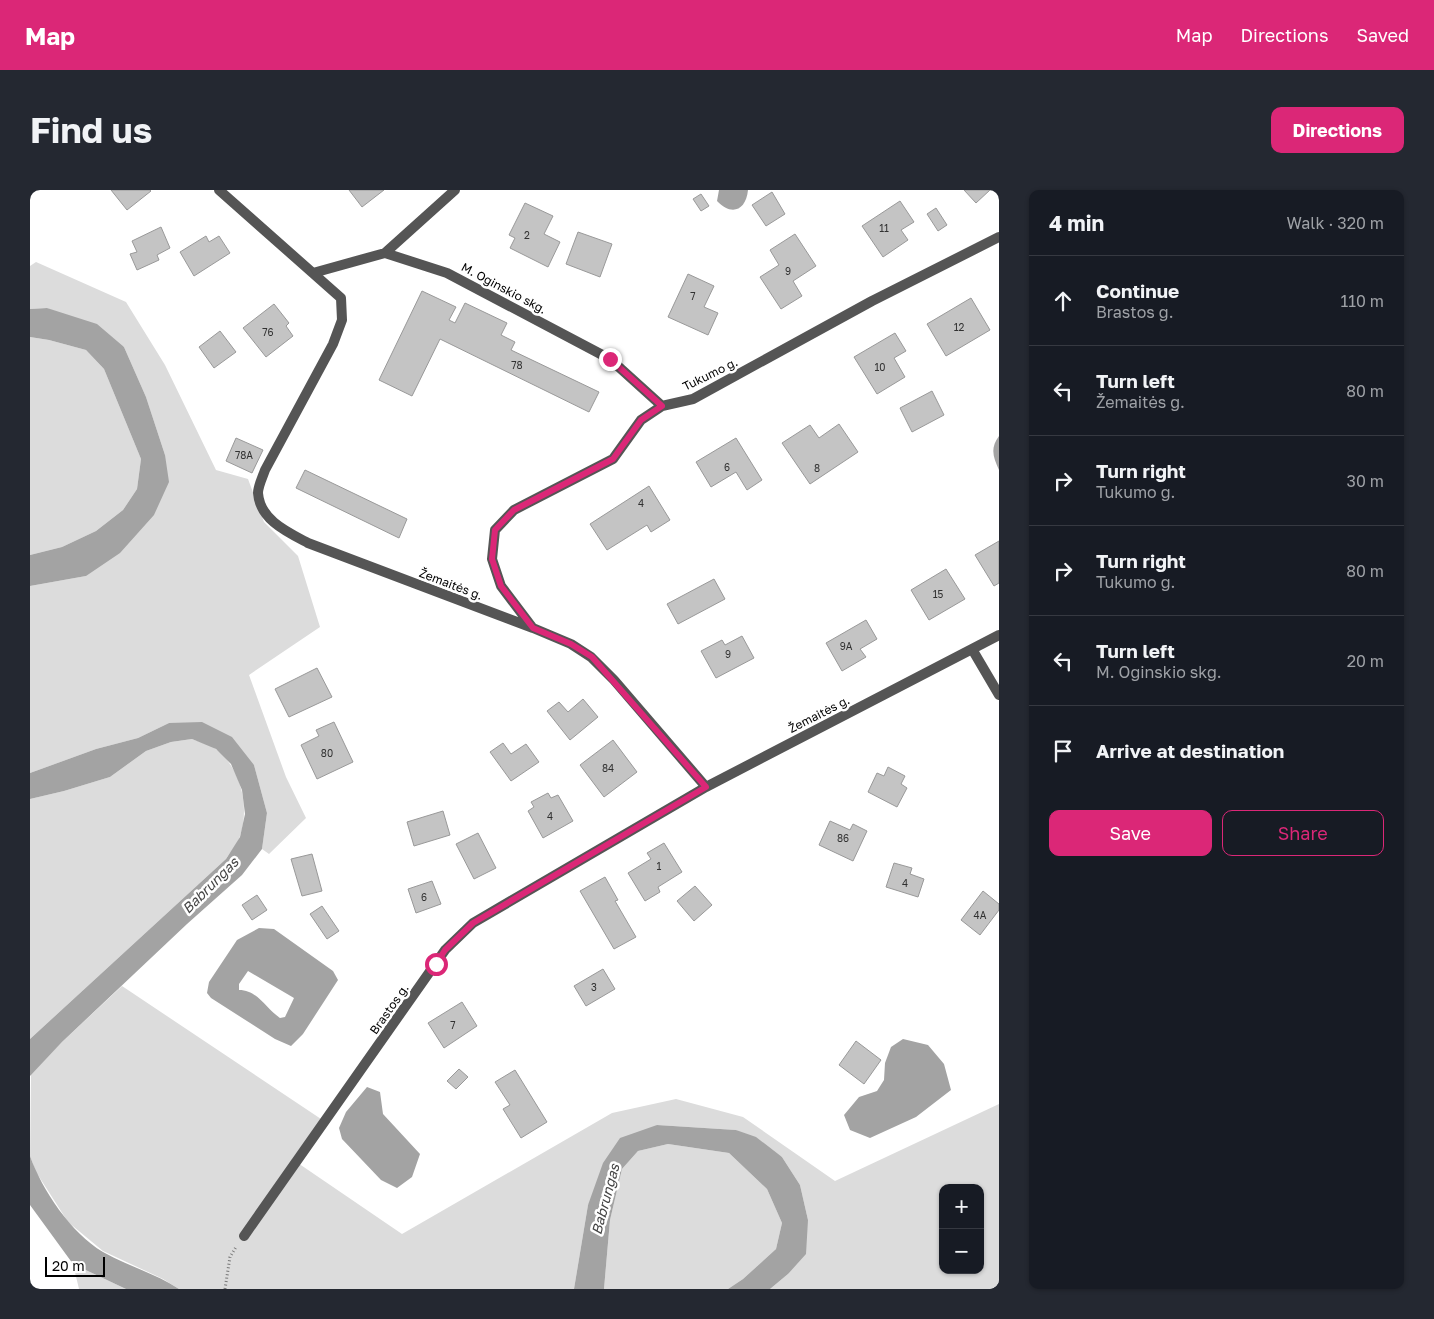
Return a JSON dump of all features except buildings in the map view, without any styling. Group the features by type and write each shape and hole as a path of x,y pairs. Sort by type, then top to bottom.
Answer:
{"street":[{"name":"Žemaitės g.","path":"219,190 341,298 342,320 333,344 265,470 258,492 265,515 284,531 308,543 571,644 592,657 706,787 999,635"},
{"path":"313,273 386,253 456,190"},
{"name":"Tukumo g.","path":"533,628 501,586 492,559 495,530 514,510 613,459 641,420 662,406 693,399 872,301 999,237"},
{"name":"M. Oginskio skg.","path":"386,253 447,273 610,359 662,406"},
{"path":"972,649 999,695"},
{"name":"Brastos g.","path":"244,1236 445,950 473,923 706,787"}],"path":[{"path":"225,1289 230,1257 244,1236"}],"shaded area":[{"path":"36,262 126,302 165,365 216,470 248,479 264,522 298,556 320,627 249,675 286,777 306,818 269,854 262,849 267,813 254,765 169,723 138,738 96,749 30,773 30,586 86,576 165,455 146,397 124,347 47,308 30,309 30,266"},
{"path":"30,337 86,350 104,369 141,459 137,489 123,510 96,531 62,547 30,555"},
{"path":"192,739 217,750 232,767 237,778 241,789 244,813 238,842 226,859 30,1039 30,799 110,777 146,751 171,742"},
{"path":"122,986 321,1119 292,1159 402,1234 612,1113 676,1099 743,1117 835,1181 999,1104 999,1289 770,1289 788,1274 808,1220 800,1185 782,1157 736,1130 657,1125 588,1205 574,1289 179,1289 163,1279 103,1251 68,1222 36,1172 30,1156 31,1074"},
{"path":"668,1144 729,1153 767,1189 782,1223 776,1249 743,1279 728,1289 604,1289 610,1220 622,1169 638,1151"},
{"path":"73,1264 126,1289 79,1289"}],"water":[{"path":"719,190 748,190 747,197 741,207 732,210 722,206 717,201"},
{"path":"47,308 97,324 124,347 146,397 165,455 169,482 154,515 120,553 86,576 30,586 30,555 62,547 96,531 123,510 137,489 141,459 104,369 86,350 30,337 30,309"},
{"path":"999,436 999,470 993,449"},
{"name":"Babrungas","path":"202,722 232,737 254,765 267,813 262,849 242,875 62,1042 30,1076 30,1039 226,859 240,837 245,814 242,790 231,764 216,749 192,739 171,742 146,751 110,777 30,799 30,773 96,749 138,738 169,723"},
{"path":"259,928 274,929 333,971 338,980 303,1034 291,1046 275,1039 211,998 207,993 209,982 237,940","holes":["248,971 294,998 285,1017 280,1018 257,996 239,990 239,984"]},
{"path":"903,1039 928,1045 944,1064 951,1090 916,1117 870,1138 850,1130 844,1115 859,1097 877,1091 884,1080 885,1063 891,1047"},
{"path":"367,1087 380,1092 383,1114 420,1154 412,1177 397,1188 381,1180 342,1139 339,1128 346,1112"},
{"name":"Babrungas","path":"657,1125 736,1130 756,1137 782,1157 800,1185 808,1220 806,1254 788,1274 770,1289 728,1289 743,1279 776,1249 782,1223 767,1189 729,1153 668,1144 638,1151 622,1169 610,1220 604,1289 574,1289 588,1205 603,1163 620,1138"},
{"path":"30,1156 42,1183 59,1210 91,1244 103,1252 160,1278 179,1289 126,1289 73,1264 30,1205"}],"route":[{"path":"436,964 445,950 473,923 706,787 592,657 571,644 533,628 501,586 492,559 495,530 514,510 613,459 641,420 662,406 610,359"}]}
